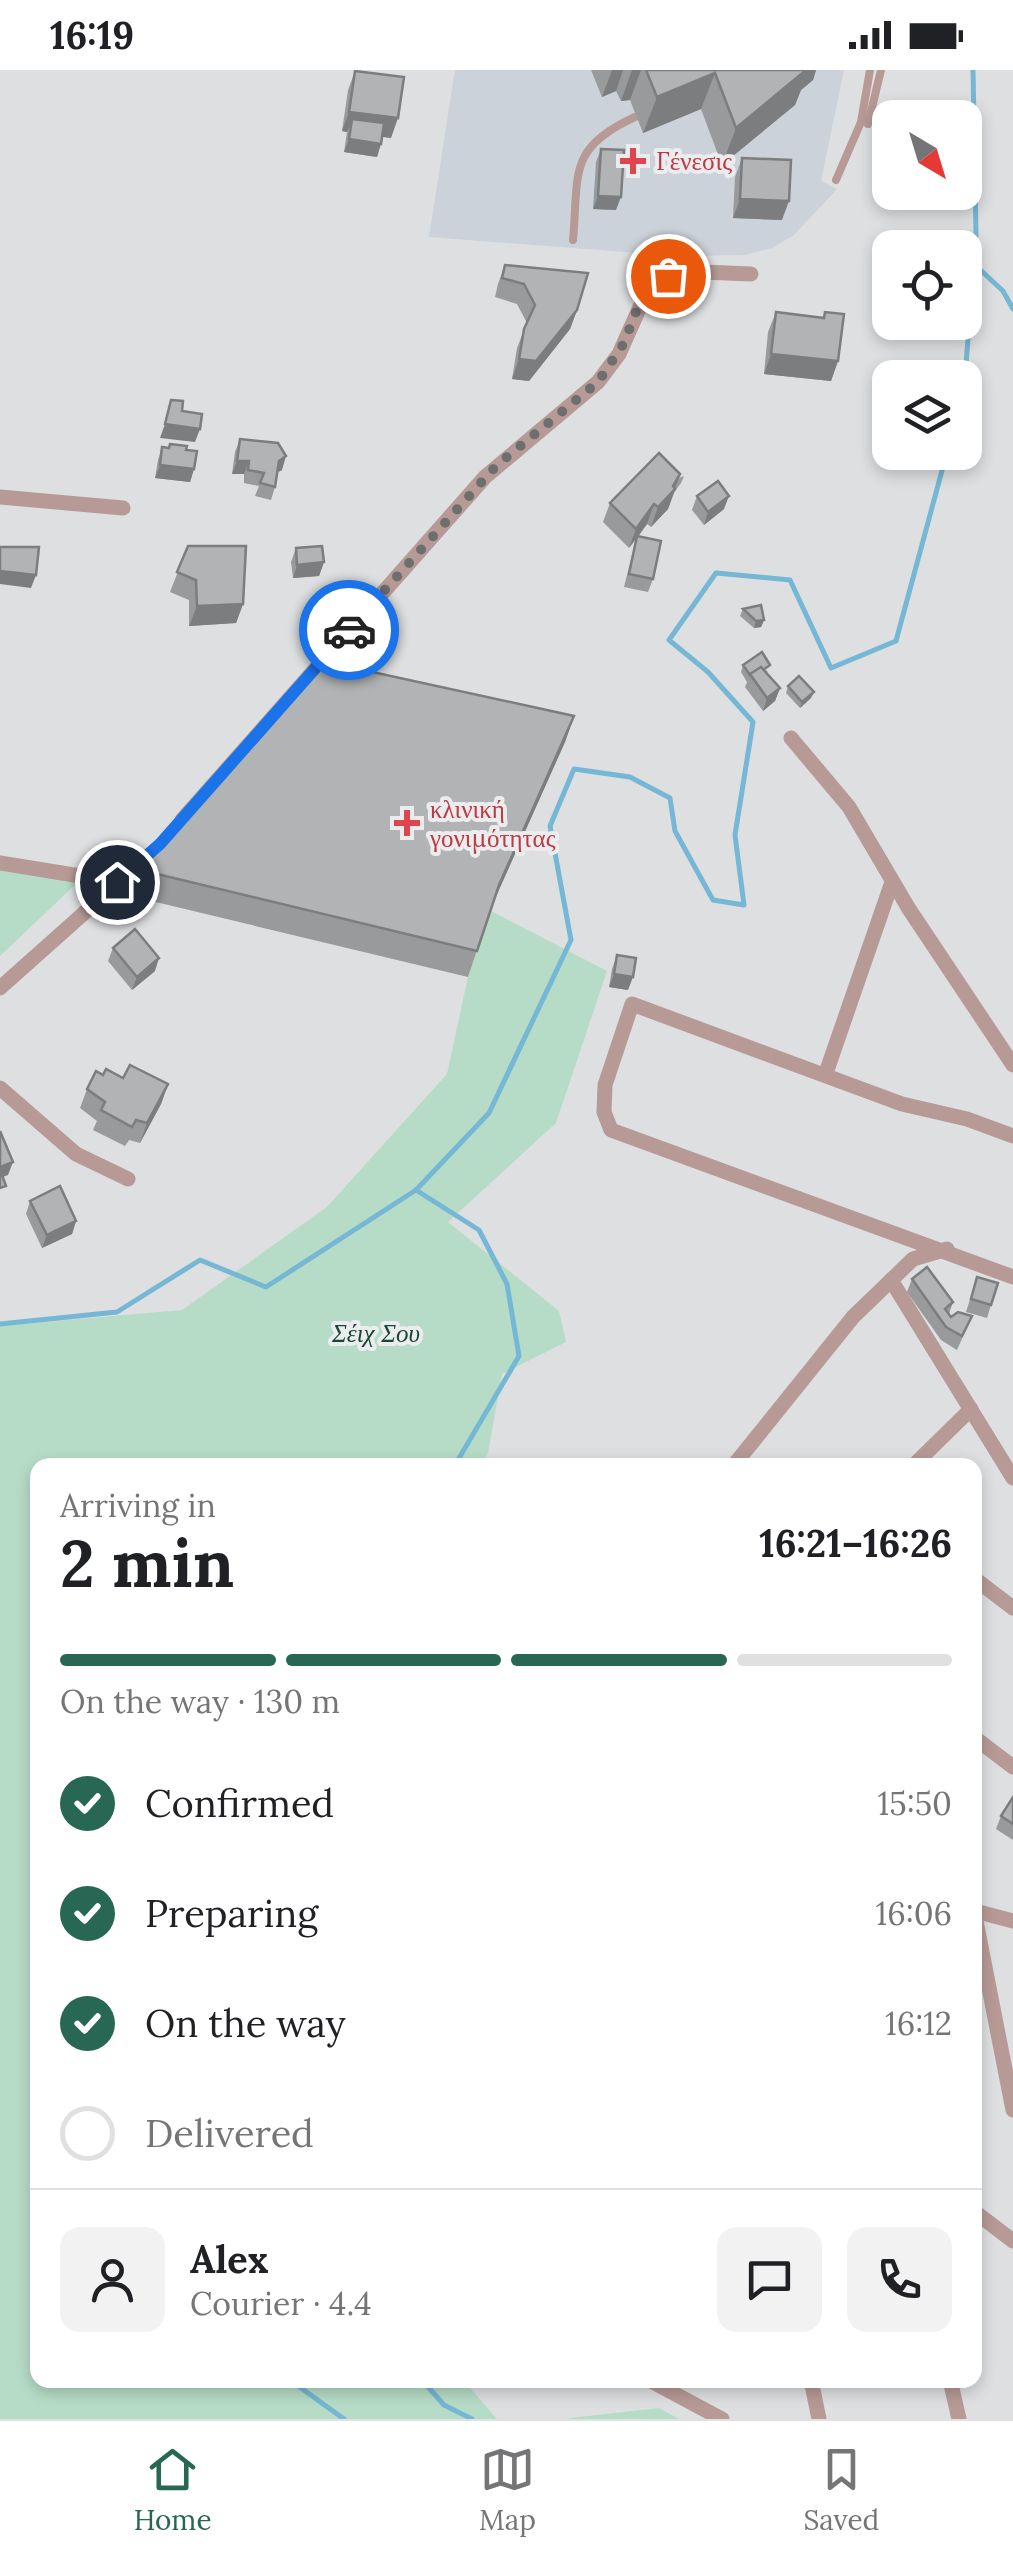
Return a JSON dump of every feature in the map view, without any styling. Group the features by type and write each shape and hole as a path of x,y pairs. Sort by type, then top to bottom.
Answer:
{"street":[{"path":"173,830 485,476 598,382 619,354 648,289 679,271 750,274"},
{"path":"0,497 124,508"},
{"path":"791,738 849,807 892,882 1013,1066"},
{"path":"0,988 150,854"},
{"path":"0,864 117,882"},
{"path":"826,1073 892,882"},
{"path":"1013,1136 968,1119 902,1104 632,1004 604,1085 604,1112 612,1130 947,1249 1013,1277"},
{"path":"0,1088 76,1154 128,1180"},
{"path":"741,1458 853,1317 913,1260 947,1249"},
{"path":"892,1280 1013,1478"},
{"path":"921,1458 970,1409"},
{"path":"982,1590 1013,1608"},
{"path":"982,1743 1013,1767"},
{"path":"982,1915 1013,1922"},
{"path":"982,1950 1013,2110"},
{"path":"982,2217 1013,2241"},
{"path":"680,2388 722,2419"},
{"path":"813,2388 819,2419"},
{"path":"952,2388 959,2419"}],"lane":[{"path":"836,180 861,122 870,70"},
{"path":"868,124 880,70"},
{"path":"573,240 580,162 587,146 604,131 635,118"}],"shaded area":[{"name":"Γένεσις","path":"455,70 844,70 821,181 837,189 794,235 772,248 745,255 678,256 429,237"}],"green space":[{"path":"0,870 78,882 0,956"},
{"name":"Σέιχ Σου","path":"489,910 607,971 556,1123 448,1222 559,1311 566,1342 502,1374 485,1458 30,1458 30,2388 470,2388 497,2419 0,2419 0,1326 182,1310 327,1207 447,1074 468,977"},
{"path":"659,2408 679,2419 565,2419 571,2418"}],"building":[{"path":"646,70 806,70 736,128 715,73 657,97"},
{"path":"355,71 404,77 398,118 349,112"},
{"path":"352,119 384,123 381,144 349,139"},
{"path":"601,149 624,150 621,197 598,196"},
{"path":"742,158 791,160 789,201 740,199"},
{"path":"505,265 588,273 577,310 536,361 519,359 524,329 535,305 524,284 502,278"},
{"path":"776,312 824,318 825,312 844,314 838,361 771,354"},
{"path":"171,400 183,401 182,411 202,414 200,429 165,424"},
{"path":"240,439 278,443 286,456 279,461 275,487 260,483 264,473 248,470 249,461 237,461"},
{"path":"170,444 197,451 194,469 160,465 162,447 169,448"},
{"path":"659,453 680,474 675,489 658,507 654,504 636,529 610,503"},
{"path":"718,481 729,496 708,512 697,496"},
{"path":"637,536 661,541 653,579 629,574"},
{"path":"188,546 246,546 243,604 197,606 196,580 177,572"},
{"path":"322,546 324,562 297,565 296,548"},
{"path":"0,547 39,547 36,575 0,571"},
{"path":"761,605 764,620 756,621 743,609"},
{"path":"762,652 770,665 750,675 743,665"},
{"path":"322,661 574,716 499,885 477,951 128,867 222,781"},
{"path":"761,667 780,688 767,698 750,674"},
{"path":"799,676 814,692 802,702 788,686"},
{"path":"135,929 159,958 137,977 113,948"},
{"path":"617,955 636,958 633,977 614,974"},
{"path":"130,1065 168,1084 147,1123 136,1120 132,1127 101,1110 105,1102 87,1089 96,1071 103,1075 106,1069 123,1078"},
{"path":"0,1131 13,1162 0,1167"},
{"path":"60,1186 76,1221 47,1235 30,1201"},
{"path":"927,1267 953,1302 945,1309 951,1317 958,1312 972,1316 962,1336 946,1327 912,1279"},
{"path":"977,1277 998,1283 991,1305 971,1299"},
{"path":"1013,1797 1013,1824 1001,1816"}],"waterway":[{"path":"966,360 976,234 973,70"},
{"path":"982,271 1003,291 1013,309"},
{"path":"459,1458 519,1356 507,1284 479,1230 416,1190 489,1113 571,940 550,826 574,769 630,777 670,798 675,831 713,900 744,905 735,835 753,722 708,672 669,640 716,573 790,580 831,668 896,641 942,470"},
{"path":"0,1324 117,1312 200,1260 266,1287 416,1190"},
{"path":"301,2388 344,2419"},
{"path":"429,2388 444,2405 472,2419"}],"way so far":[{"path":"349,630 496,466 560,418 598,382 624,343 642,296 668,276"}],"place":[{"name":"Γένεσις","path":"633,161"},
{"name":"κλινική γονιμότητας","path":"407,823"}],"route":[{"path":"117,882 160,844 349,630"}]}
